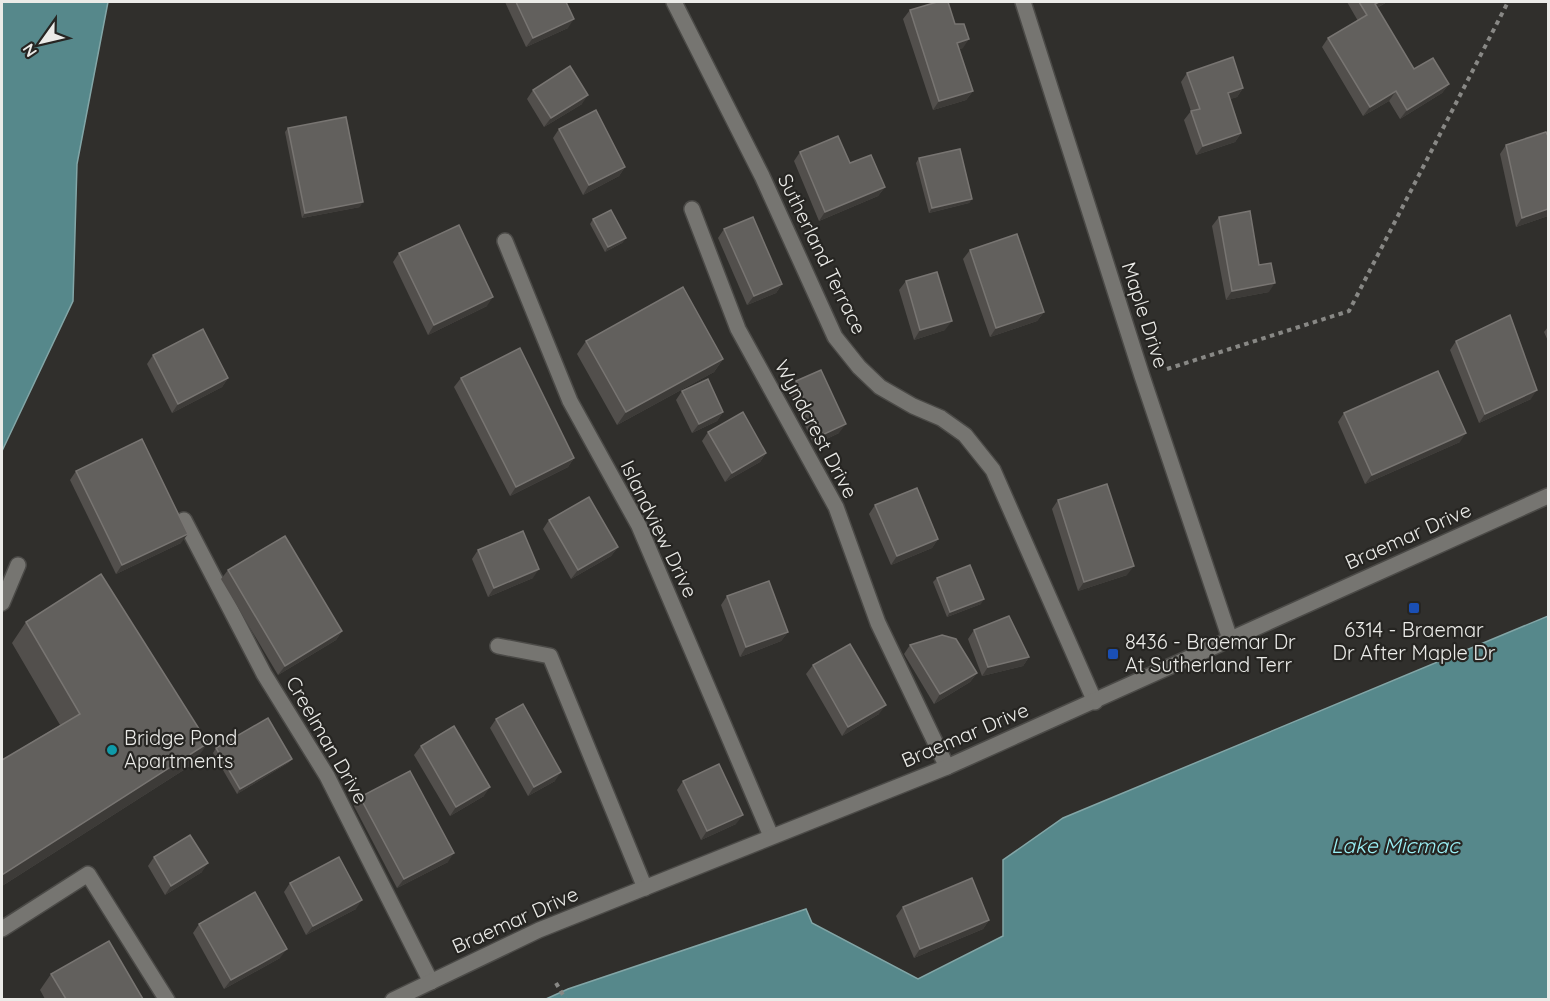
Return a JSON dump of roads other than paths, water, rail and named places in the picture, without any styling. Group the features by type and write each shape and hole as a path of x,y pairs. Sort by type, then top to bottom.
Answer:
{"street":[{"name":"Sutherland Terrace","path":"674,2 762,176 835,337 859,367 880,387 913,406 941,418 965,435 981,452 993,470 1095,702"},
{"name":"Maple Drive","path":"1023,2 1142,376 1230,639"},
{"name":"Wyndcrest Drive","path":"692,209 738,329 836,507 878,623 947,766"},
{"name":"Islandview Drive","path":"505,242 570,401 639,526 771,836"},
{"name":"Braemar Drive","path":"393,999 539,930 947,766 1095,702 1548,496"},
{"name":"Creelman Drive","path":"184,520 264,674 327,776 430,982"},
{"path":"2,603 18,565"},
{"path":"498,646 550,656 645,888"},
{"path":"2,929 88,874 167,999"}],"water":[{"path":"2,2 108,2 77,164 73,301 2,451"},
{"name":"Lake Micmac","path":"1548,616 1548,999 546,999 568,989 806,909 812,923 918,979 1003,936 1003,860 1063,818"}],"place":[{"name":"6314 - Braemar Dr After Maple Dr","path":"1414,608"},
{"name":"8436 - Braemar Dr At Sutherland Terr","path":"1113,654"},
{"name":"Bridge Pond Apartments","path":"112,750"}]}
